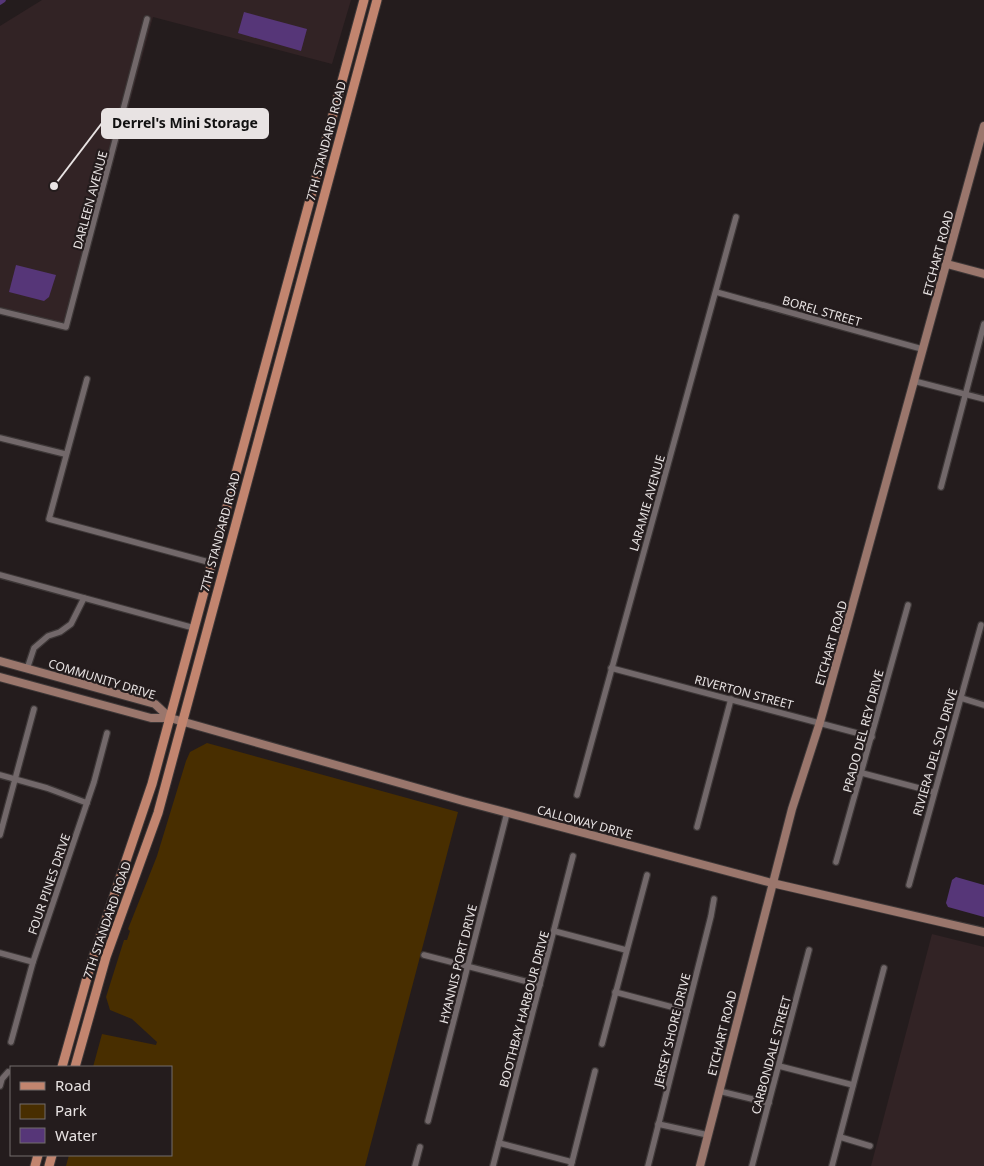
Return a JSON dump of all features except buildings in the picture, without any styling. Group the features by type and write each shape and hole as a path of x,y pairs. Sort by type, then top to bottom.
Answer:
{"main road":[{"name":"7TH STANDARD ROAD","path":"62,1066 93,959 146,805 364,0"},
{"name":"7TH STANDARD ROAD","path":"75,1066 106,957 151,834 183,722 377,0"}],"street":[{"name":"DARLEEN AVENUE","path":"0,311 66,327 147,19"},
{"name":"ETCHART ROAD","path":"700,1166 792,809 820,722 984,126"},
{"name":"LARAMIE AVENUE","path":"577,795 736,217"},
{"path":"947,264 984,274"},
{"name":"BOREL STREET","path":"716,292 922,349"},
{"path":"941,487 984,324"},
{"path":"87,379 65,454 49,519 212,563"},
{"path":"914,380 984,399"},
{"path":"0,438 65,454"},
{"path":"0,575 194,628"},
{"path":"27,668 34,648 48,636 60,632 71,624 79,612 84,598"},
{"name":"PRADO DEL REY DRIVE","path":"836,862 908,605"},
{"name":"RIVIERA DEL SOL DRIVE","path":"908,885 981,625"},
{"name":"COMMUNITY DRIVE","path":"0,661 155,704 170,718"},
{"name":"RIVERTON STREET","path":"611,668 872,737"},
{"name":"COMMUNITY DRIVE","path":"0,676 151,718 170,718"},
{"path":"961,698 984,705"},
{"path":"697,827 731,699"},
{"path":"0,835 34,709"},
{"name":"CALLOWAY DRIVE","path":"170,718 507,813 772,883 984,932"},
{"name":"FOUR PINES DRIVE","path":"11,1042 33,962 87,802 107,733"},
{"path":"862,773 934,792"},
{"path":"0,775 87,802"},
{"name":"HYANNIS PORT DRIVE","path":"428,1120 507,813"},
{"name":"BOOTHBAY HARBOUR DRIVE","path":"493,1166 573,856"},
{"path":"602,1044 647,875"},
{"name":"JERSEY SHORE DRIVE","path":"648,1166 714,899"},
{"path":"554,931 626,950"},
{"name":"CARBONDALE STREET","path":"752,1166 809,950"},
{"path":"0,953 33,962"},
{"path":"424,955 540,985"},
{"path":"832,1166 884,968"},
{"path":"615,992 687,1011"},
{"path":"779,1066 853,1084"},
{"path":"499,1143 571,1164 595,1071"},
{"path":"0,1086 2,1079 8,1072"},
{"path":"719,1091 769,1103"},
{"path":"658,1124 708,1135"},
{"path":"840,1137 870,1146"},
{"path":"415,1166 420,1147"}],"shaded area":[{"path":"42,0 351,0 332,64 153,17 69,326 0,307 0,26"},
{"path":"932,934 984,947 984,1166 871,1166"}],"green space":[{"path":"207,743 458,812 365,1166 66,1166 69,1156 172,1156 172,1066 93,1066 102,1034 156,1045 157,1042 132,1019 110,1010 106,997 124,940 127,940 130,931 128,929 157,856 190,752"}],"water":[{"path":"244,12 307,29 301,51 238,33"},
{"path":"16,265 56,275 49,297 44,301 9,292"},
{"path":"956,877 984,885 984,917 948,907 946,903 952,880"}],"place":[{"name":"Derrel's Mini Storage","path":"54,186"}]}
